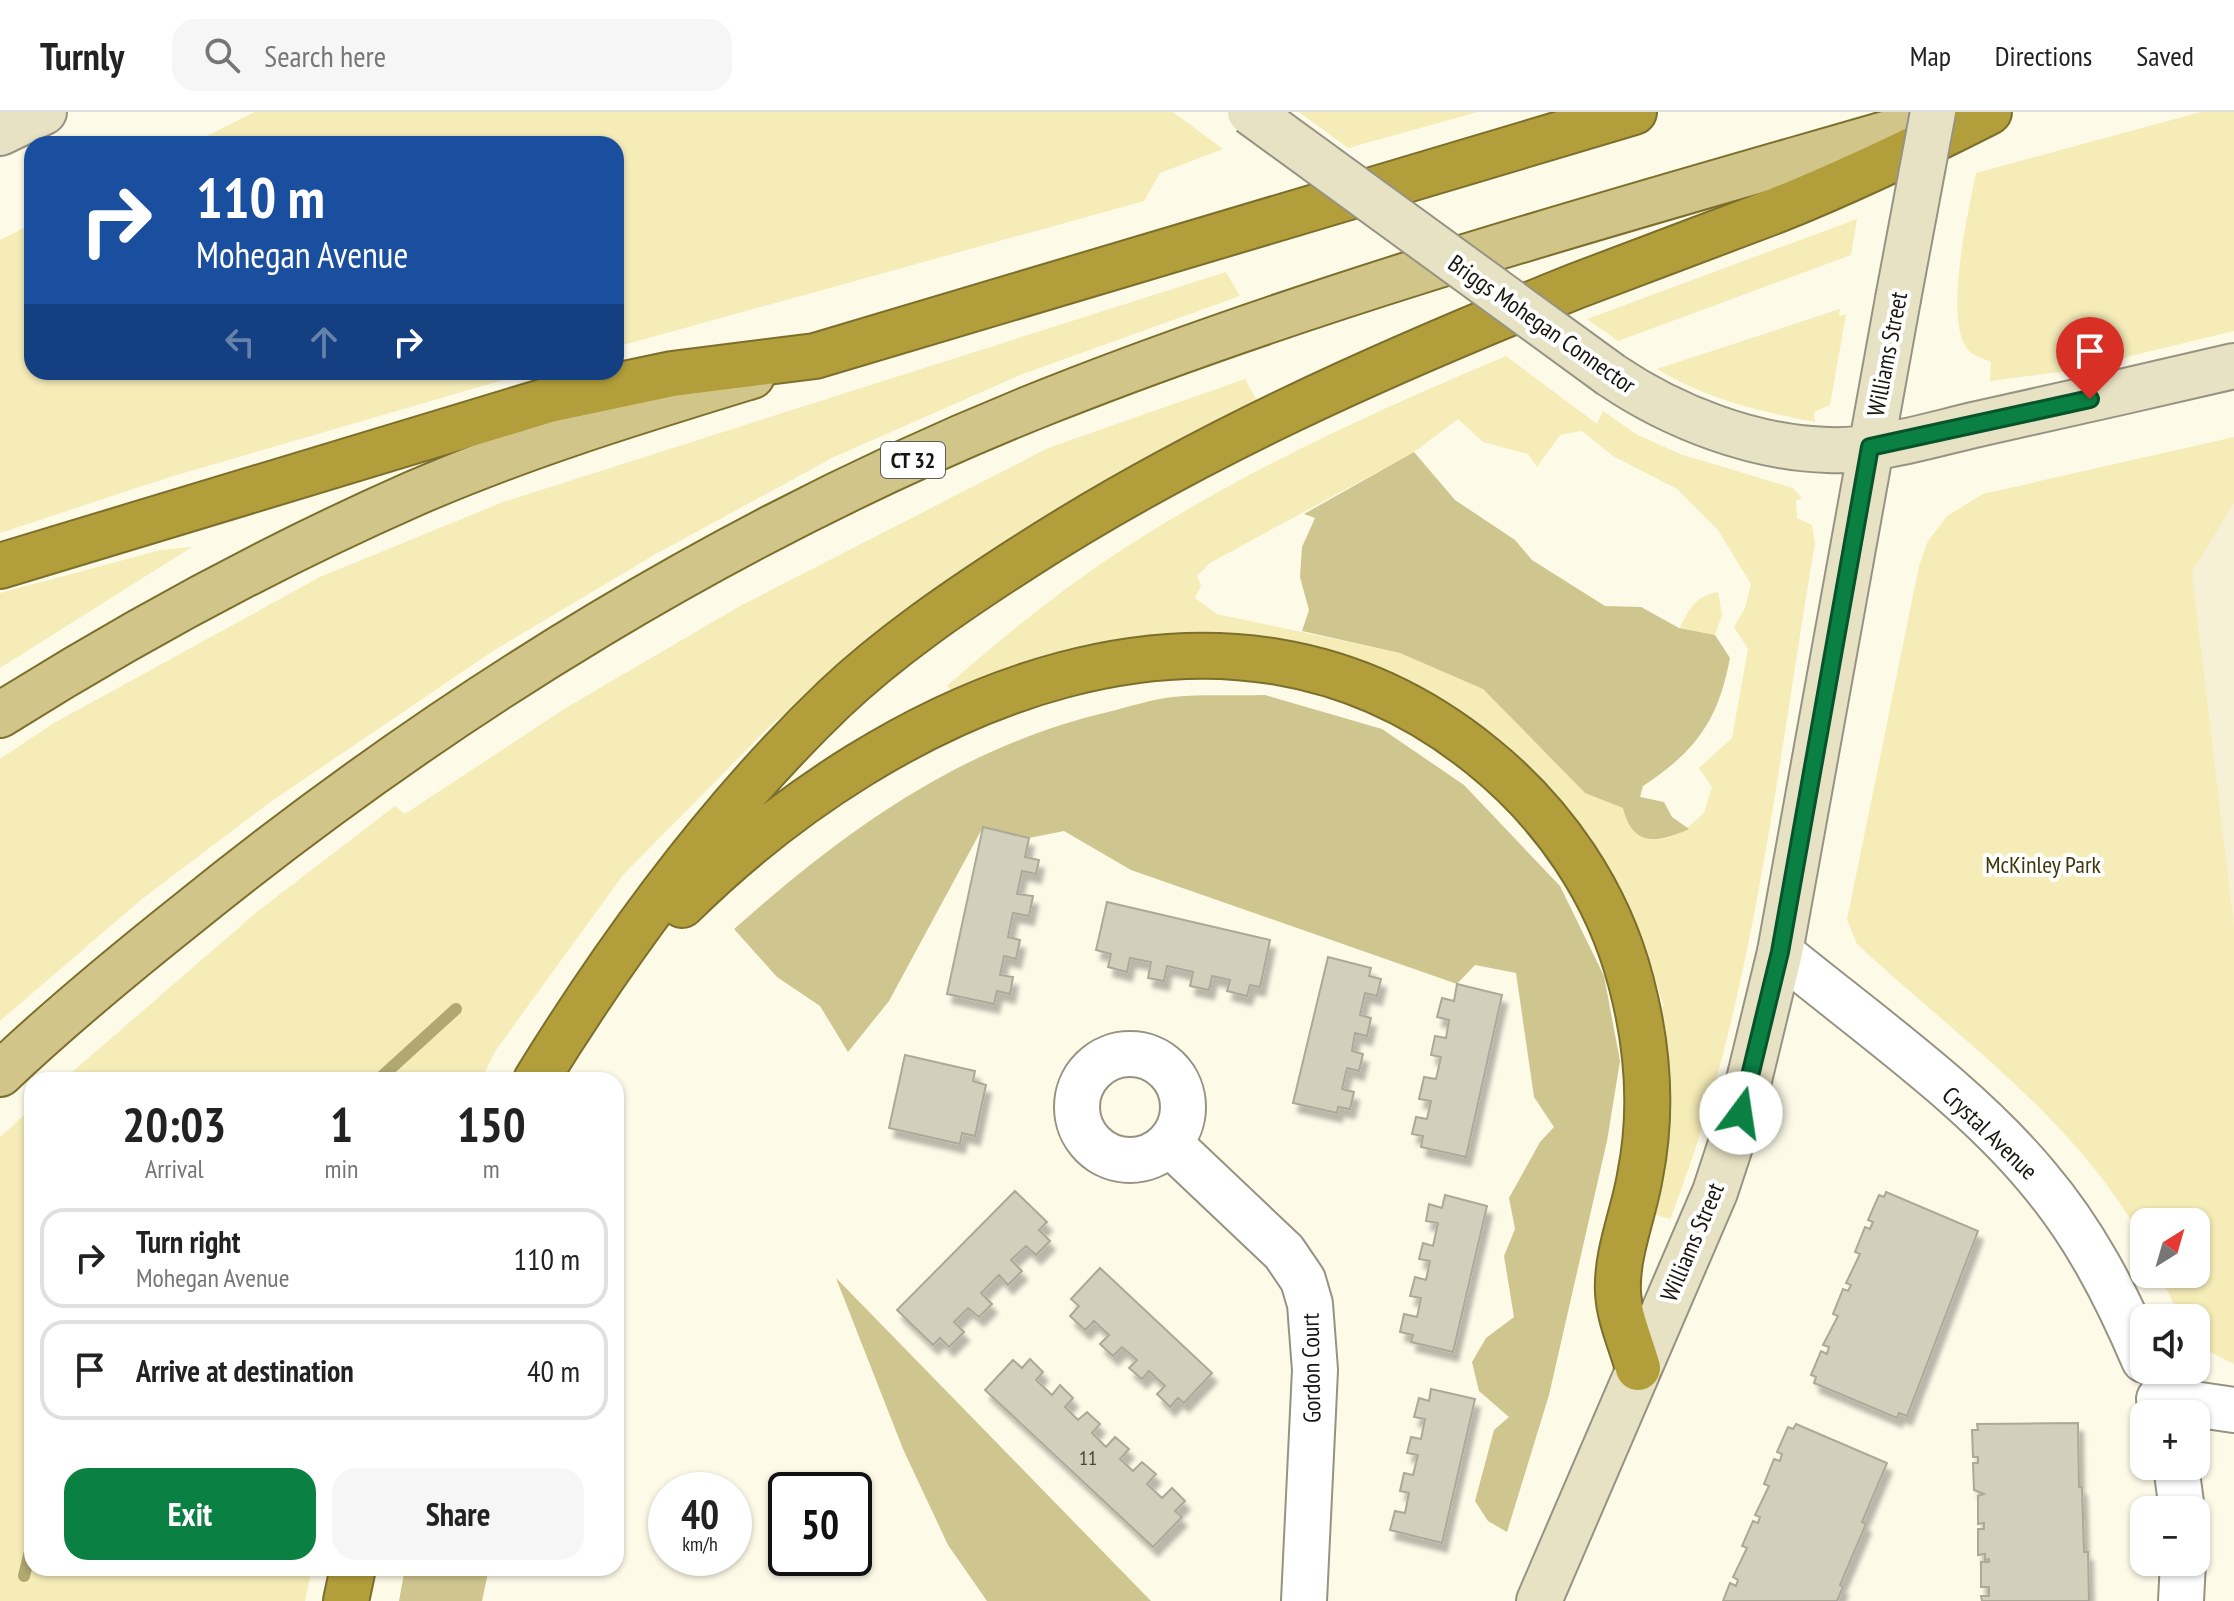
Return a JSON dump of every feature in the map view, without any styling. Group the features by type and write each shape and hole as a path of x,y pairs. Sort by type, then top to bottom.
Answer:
{"highway":[{"path":"0,566 549,400 672,374 815,356 1634,112"},
{"path":"541,1072 577,1013 697,851 768,767 834,699 944,611 1057,535 1192,459 1391,363 1576,286 1780,209 1989,112"},
{"path":"577,1013 705,882 786,815 873,757 944,720 1036,683 1121,660 1172,654 1239,656 1320,671 1394,698 1451,731 1525,795 1578,861 1599,895 1631,981 1646,1058 1647,1125 1618,1288 1638,1368"},
{"path":"346,1601 351,1576"}],"main road":[{"path":"0,133 44,112"},
{"name":"Briggs Mohegan Connector","path":"1250,112 1611,375 1664,406 1738,434 1815,450 1870,447 2234,366"},
{"name":"Williams Street","path":"1539,1601 1715,1192 1741,1113 1780,952 1933,112"},
{"name":"CT 32","path":"0,1074 97,988 237,873 443,723 623,612 818,505 1003,421 1179,351 1481,252 1961,112"},
{"path":"0,715 173,613 415,493 599,424 815,356"}],"street":[{"name":"Crystal Avenue","path":"1780,952 1967,1107 2036,1175 2103,1272 2154,1386"},
{"name":"Gordon Court","path":"1169,1143 1284,1252 1303,1280 1310,1304 1315,1370 1304,1601"},
{"path":"2154,1386 2234,1410"},
{"path":"2181,1601 2182,1576"}],"shaded area":[{"path":"1414,452 1455,500 1515,540 1532,560 1605,606 1641,607 1679,628 1715,635 1730,658 1719,700 1691,747 1643,786 1640,797 1664,802 1672,817 1689,829 1657,839 1640,836 1627,821 1623,808 1585,793 1483,689 1400,653 1302,631 1309,610 1300,577 1302,547 1315,518 1304,514"},
{"path":"2234,503 2234,925 2192,572"},
{"path":"1265,695 1382,729 1464,785 1560,886 1604,976 1620,1061 1607,1141 1549,1395 1507,1532 1488,1521 1475,1501 1494,1430 1509,1417 1479,1391 1472,1362 1486,1338 1514,1317 1504,1256 1515,1229 1509,1198 1540,1142 1554,1127 1534,1097 1516,973 1475,965 1457,984 1131,870 1064,831 1029,838 983,827 889,1001 848,1052 820,1006 777,977 734,929 776,892 863,826 954,770 1003,747 1054,727 1157,699"},
{"path":"836,1278 1151,1601 987,1601 948,1545 903,1449"},
{"path":"404,1576 487,1576 482,1601 399,1601"}],"green space":[{"path":"255,112 1173,112 1223,149 1160,173 1144,201 624,345 624,136 207,136"},
{"path":"1299,112 1478,112 1348,148"},
{"path":"2201,112 2234,112 2234,331 2068,371 1990,381 1991,362 1969,351 1961,337 1958,316 1960,265 1976,173"},
{"path":"1857,219 1851,255 1618,341 1587,319"},
{"path":"24,228 24,380 503,380 170,477 0,533 0,240"},
{"path":"1226,272 1240,296 1020,375 834,457 654,555 493,651 269,803 142,899 0,1021 0,759 54,723 320,577 503,502"},
{"path":"1840,309 1839,316 1846,314 1830,405 1814,412 1815,422 1733,403 1657,369"},
{"path":"1506,356 1597,424 1603,411 1636,434 1680,454 1793,488 1802,498 1796,501 1797,518 1812,525 1815,543 1774,799 1742,972 1699,1139 1670,1219 1653,1214 1655,1009 1664,1006 1638,931 1606,865 1562,801 1476,723 1422,688 1352,663 1276,643 958,698 947,686 1097,566 1166,522 1308,445","holes":["1458,419 1483,442 1528,454 1537,467 1560,435 1582,431 1613,456 1677,489 1718,530 1751,584 1745,608 1734,627 1748,649 1732,738 1699,768 1712,787 1705,811 1675,835 1654,840 1644,837 1635,831 1624,808 1585,793 1483,689 1400,653 1217,614 1195,598 1201,586 1197,576 1210,563 1414,452"]},
{"path":"1245,379 1262,410 913,610 770,726 623,875 496,1050 485,1072 72,1072 258,911 395,806 405,814 564,709 740,606 1048,448"},
{"name":"McKinley Park","path":"2234,437 2234,503 2192,572 2234,925 2234,1364 2210,1352 2210,1304 2174,1304 2166,1288 2210,1288 2210,1208 2130,1208 2130,1220 2084,1156 2050,1118 1857,944 1847,920 1919,566 1928,541 1947,516 1983,494"},
{"path":"192,547 0,668 0,593 161,550"},
{"path":"1718,592 1722,615 1715,635 1680,628 1694,604"},
{"path":"24,1115 24,1576 310,1576 305,1601 0,1601 0,1137"}],"building":[{"path":"983,827 1029,838 1025,857 1039,860 1036,874 1022,871 1017,894 1033,896 1029,916 1013,913 1008,937 1020,940 1016,959 1004,956 1000,975 1013,977 1010,994 997,991 994,1004 947,994"},
{"path":"1107,902 1270,940 1260,987 1250,985 1247,996 1227,991 1230,980 1212,976 1209,990 1190,986 1193,972 1167,966 1164,981 1148,978 1151,962 1130,958 1127,972 1108,967 1111,954 1096,950"},
{"path":"1328,957 1371,968 1369,976 1381,979 1377,996 1365,993 1360,1015 1371,1018 1367,1036 1355,1033 1352,1051 1363,1054 1359,1071 1347,1068 1342,1089 1354,1092 1350,1109 1338,1107 1337,1113 1293,1103"},
{"path":"1457,984 1502,995 1466,1157 1421,1147 1423,1136 1412,1134 1416,1117 1427,1119 1431,1101 1419,1099 1424,1077 1436,1079 1441,1057 1431,1055 1435,1036 1446,1038 1449,1020 1437,1017 1442,998 1454,1001"},
{"path":"905,1055 975,1071 973,1081 986,1085 975,1136 962,1133 960,1144 889,1128"},
{"path":"1015,1191 1047,1222 1039,1230 1050,1241 1036,1255 1026,1246 1011,1260 1022,1271 1008,1285 999,1275 981,1293 992,1304 979,1317 968,1308 954,1322 964,1332 949,1347 940,1338 933,1345 897,1310"},
{"path":"1886,1192 1978,1231 1907,1416 1899,1413 1897,1418 1814,1383 1816,1377 1811,1375 1821,1351 1827,1354 1829,1347 1823,1345 1838,1316 1833,1314 1843,1289 1848,1291 1851,1285 1846,1283 1860,1254 1855,1252 1865,1227 1870,1229 1873,1222 1868,1220 1879,1195 1884,1197"},
{"path":"1445,1195 1487,1206 1453,1352 1411,1342 1413,1335 1400,1332 1404,1314 1417,1317 1421,1298 1410,1296 1415,1277 1426,1280 1430,1261 1419,1259 1423,1243 1433,1246 1438,1223 1426,1221 1429,1204 1442,1208"},
{"path":"1100,1268 1212,1373 1184,1403 1178,1398 1170,1407 1157,1394 1165,1386 1149,1371 1142,1379 1129,1368 1137,1360 1122,1347 1113,1356 1100,1344 1109,1335 1094,1321 1085,1330 1070,1316 1079,1306 1071,1299"},
{"path":"1030,1359 1043,1372 1036,1380 1052,1395 1060,1385 1073,1398 1065,1407 1078,1420 1087,1412 1100,1424 1092,1433 1106,1447 1115,1437 1129,1449 1120,1459 1133,1471 1142,1462 1156,1474 1147,1484 1162,1498 1172,1488 1185,1501 1175,1511 1182,1517 1153,1547 985,1390 1013,1360 1022,1368"},
{"path":"1431,1389 1475,1399 1442,1543 1390,1530 1395,1511 1405,1513 1409,1493 1400,1491 1404,1473 1413,1475 1418,1455 1407,1453 1411,1437 1421,1439 1425,1419 1414,1417 1419,1398 1429,1401"},
{"path":"2078,1423 2079,1487 2082,1487 2084,1552 2088,1552 2089,1601 1982,1601 1981,1596 1989,1596 1989,1587 1981,1587 1981,1562 1989,1562 1989,1559 1985,1560 1985,1554 1978,1555 1978,1529 1984,1529 1984,1523 1978,1524 1978,1496 1984,1494 1974,1490 1973,1463 1978,1463 1978,1457 1973,1457 1972,1430 1978,1430 1977,1424"},
{"path":"1796,1424 1887,1463 1862,1522 1866,1524 1840,1585 1843,1587 1837,1601 1723,1601 1730,1583 1736,1586 1738,1580 1733,1577 1747,1548 1742,1546 1753,1521 1758,1523 1760,1517 1755,1515 1769,1486 1764,1484 1774,1459 1780,1461 1782,1454 1777,1452 1788,1427 1793,1429"}],"waterway":[{"path":"387,1072 456,1009"}],"route":[{"path":"1741,1113 1780,952 1870,447 2090,399"}]}
